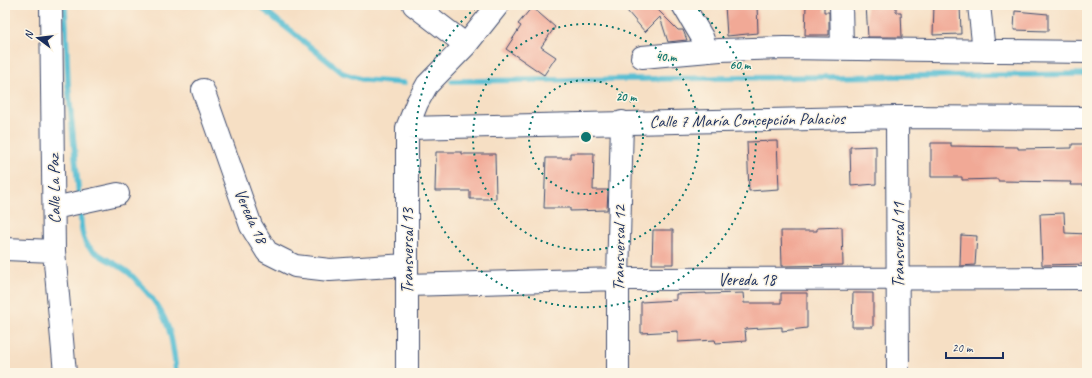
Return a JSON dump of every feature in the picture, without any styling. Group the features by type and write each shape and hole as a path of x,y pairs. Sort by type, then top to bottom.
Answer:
{"street":[{"name":"Calle La Paz","path":"51,5 63,206 54,251 65,373"},
{"path":"414,5 466,45"},
{"name":"Transversal 13","path":"407,373 408,128 417,103 427,85 466,45 498,5"},
{"path":"683,5 702,37 707,51"},
{"path":"841,5 842,48"},
{"path":"979,5 984,51"},
{"path":"642,57 707,51 842,48 1087,52"},
{"name":"Vereda 18","path":"203,90 251,226 267,252 295,266 407,275 618,279 1087,278"},
{"name":"Calle 7 María Concepción Palacios","path":"408,128 897,117 1087,118"},
{"name":"Transversal 11","path":"897,117 898,373"},
{"name":"Transversal 12","path":"618,373 618,279 622,122"},
{"path":"63,206 118,194"},
{"path":"5,249 54,251"}],"building":[{"path":"622,5 653,5 678,30 683,30 687,40 668,42 660,17 645,32"},
{"path":"725,5 757,5 758,33 727,36"},
{"path":"806,5 824,5 824,12 829,12 829,35 805,35"},
{"path":"866,5 896,5 896,12 901,12 902,37 868,37"},
{"path":"934,5 960,5 961,34 933,35"},
{"path":"532,7 555,27 541,47 556,57 544,75 506,49 521,26 518,24"},
{"path":"1015,11 1048,14 1048,31 1014,30"},
{"path":"777,141 779,189 749,191 747,142"},
{"path":"931,143 951,143 951,146 1018,147 1018,149 1072,148 1072,144 1087,144 1087,185 1070,185 1071,182 998,181 998,179 962,180 962,177 931,177"},
{"path":"876,146 876,184 851,186 850,147"},
{"path":"436,152 495,154 496,199 470,199 470,191 435,191"},
{"path":"570,153 594,153 593,190 608,190 607,210 570,211 570,208 544,208 546,158 570,158"},
{"path":"1064,213 1065,233 1087,234 1087,264 1042,265 1040,214"},
{"path":"842,227 843,265 782,266 781,231 817,231 817,228"},
{"path":"653,230 673,230 673,264 652,264"},
{"path":"961,235 977,236 975,265 960,266"},
{"path":"743,293 744,303 781,303 781,293 807,293 807,328 782,331 782,327 745,329 746,341 716,343 715,340 678,342 678,331 641,333 641,302 676,300 676,294"},
{"path":"853,293 873,293 873,327 852,327"}],"waterway":[{"path":"65,5 68,83 79,197"},
{"path":"258,5 343,73 364,80 404,83"},
{"path":"452,81 1087,74"},
{"path":"80,206 82,233 89,247 97,254 131,274 160,309 171,338 176,373"}]}
